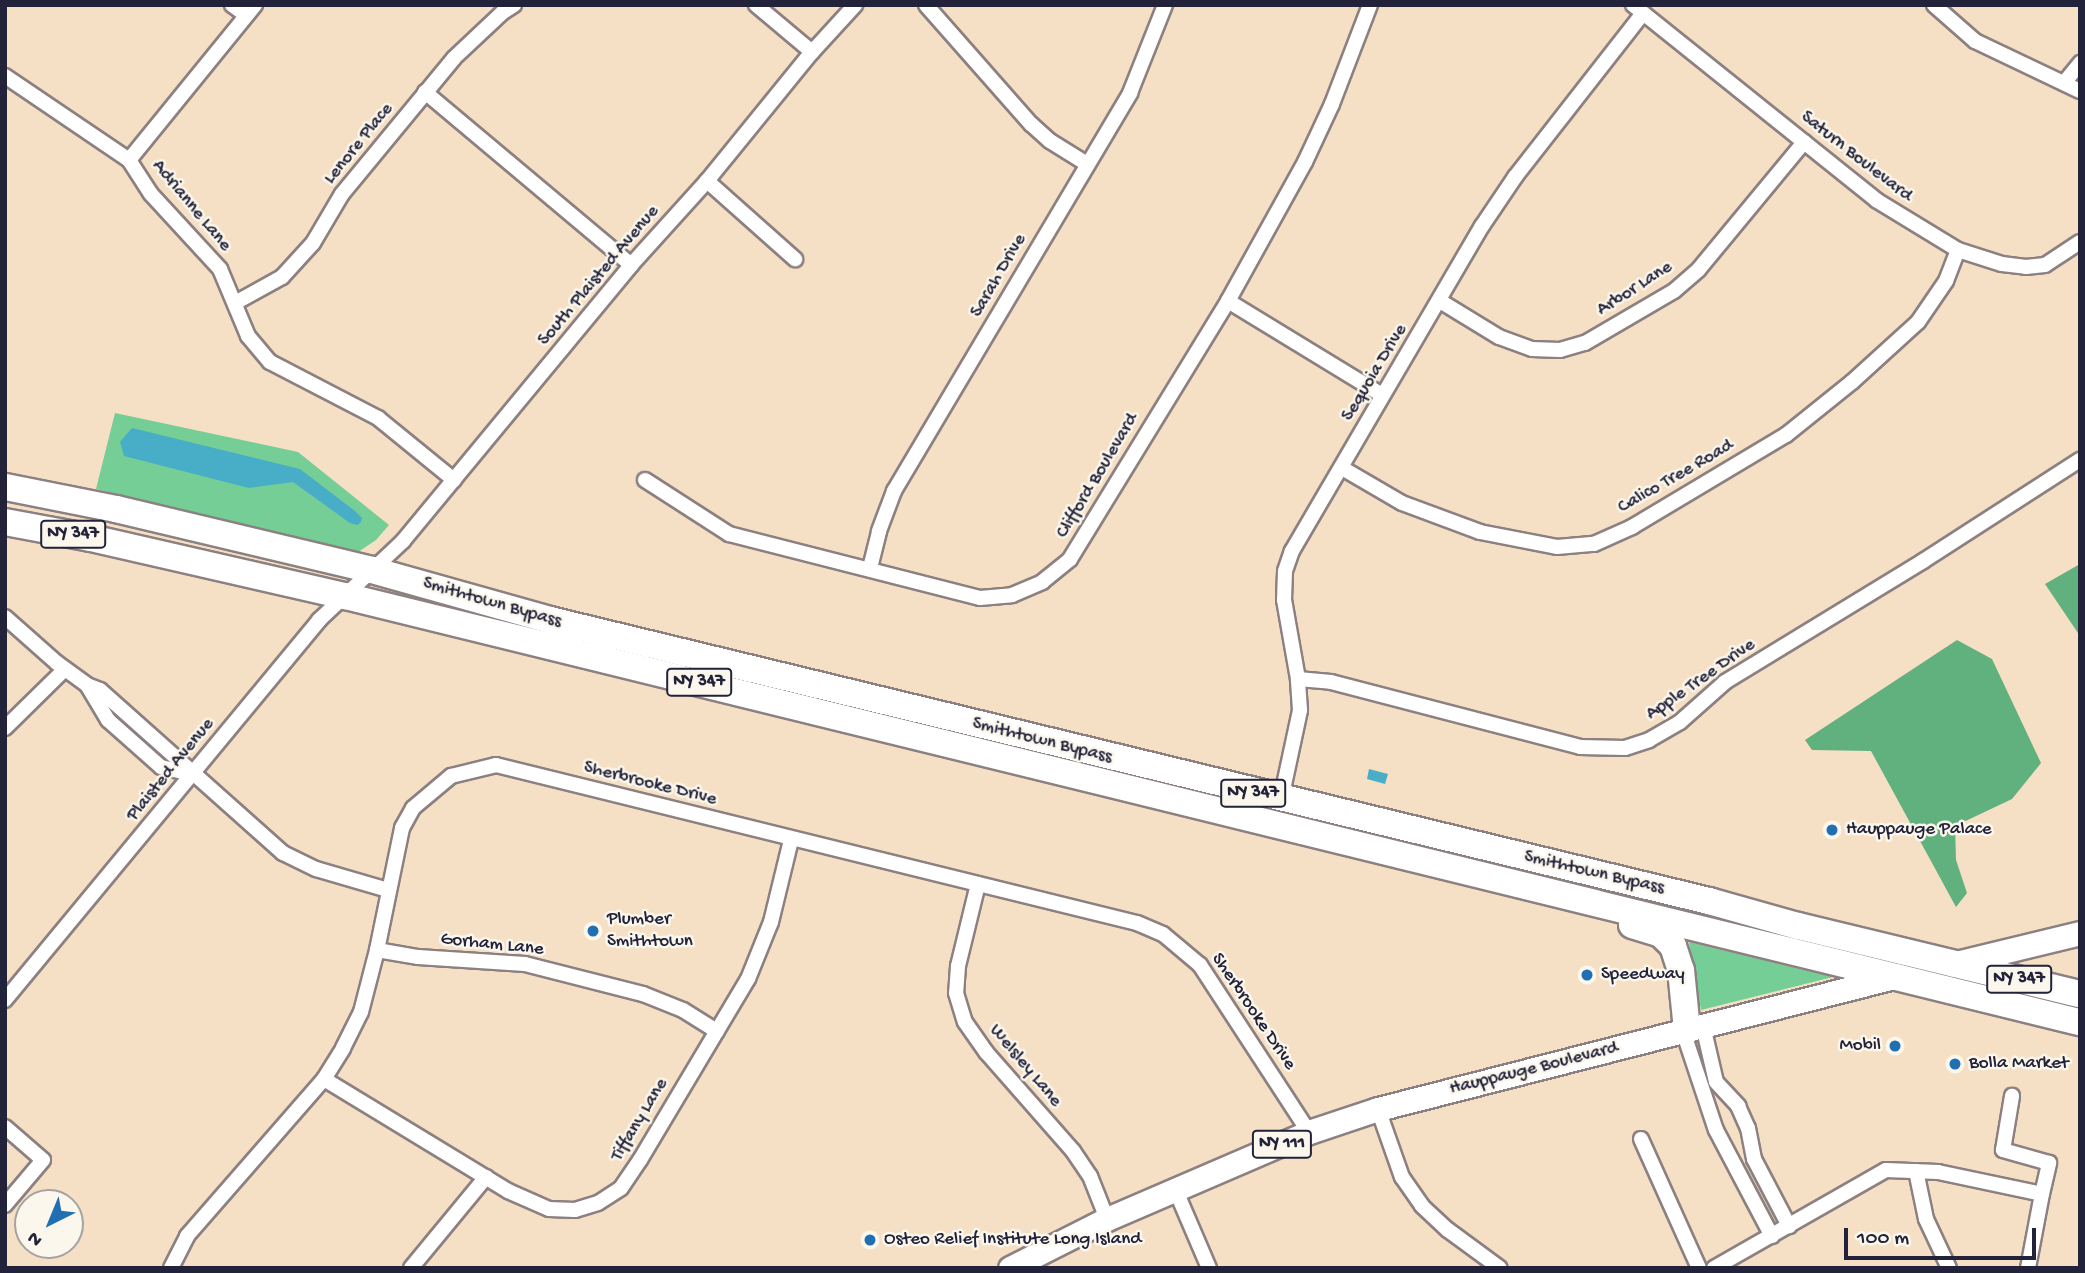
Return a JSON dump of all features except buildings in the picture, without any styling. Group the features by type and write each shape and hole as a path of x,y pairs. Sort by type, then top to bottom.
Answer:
{"highway":[{"name":"Smithtown Bypass","path":"5,487 117,509 372,570 550,620 2080,994"},
{"name":"Smithtown Bypass","path":"5,523 91,538 345,596 2080,1021"},
{"path":"1552,891 1562,902 1651,930 1667,940 1673,946 1681,970 1691,1029"}],"main road":[{"name":"Hauppauge Boulevard","path":"1010,1268 1107,1219 1309,1132 1378,1109 1895,977 2080,933"}],"street":[{"path":"129,160 250,10 232,5"},
{"name":"Lenore Place","path":"235,303 282,277 313,243 342,194 454,58 514,5"},
{"path":"756,5 812,52"},
{"name":"South Plaisted Avenue","path":"372,570 403,541 631,265 707,181 812,52 855,5"},
{"path":"926,5 1031,124 1050,141 1087,164"},
{"name":"Sarah Drive","path":"870,568 879,531 894,491 1130,93 1165,5"},
{"name":"Clifford Boulevard","path":"645,480 729,534 980,598 1012,595 1042,582 1070,559 1228,301 1305,162 1332,104 1370,5"},
{"path":"1934,5 1975,41 2080,90"},
{"name":"Saturn Boulevard","path":"1638,9 1876,200 1958,250 2002,264 2026,267 2045,265 2080,242"},
{"name":"Sequoia Drive","path":"1281,799 1297,730 1298,679 1284,600 1285,571 1292,551 1382,395 1515,177 1638,9"},
{"path":"2064,82 2080,63"},
{"name":"Adrianne Lane","path":"5,76 129,160 151,194 220,269 248,336 270,362 378,418 454,480"},
{"path":"425,92 631,265"},
{"name":"Arbor Lane","path":"1440,301 1499,337 1532,349 1560,349 1585,343 1674,292 1699,269 1804,142"},
{"path":"707,181 795,259"},
{"name":"Calico Tree Road","path":"1342,468 1402,503 1479,532 1557,547 1594,544 1632,527 1786,435 1843,389 1918,322 1946,281 1958,250"},
{"path":"1228,301 1382,395"},
{"name":"Apple Tree Drive","path":"1298,679 1331,682 1580,747 1625,748 1649,740 1680,722 1725,682 1923,561 2080,460"},
{"name":"Plaisted Avenue","path":"5,1000 319,621 372,570"},
{"path":"5,617 65,669 86,685 100,690 282,853 316,869 388,890"},
{"path":"5,729 65,669"},
{"path":"86,685 108,720 161,767 192,775"},
{"path":"139,748 150,735"},
{"name":"Sherbrooke Drive","path":"171,1268 187,1236 324,1079 361,1012 377,950 402,828 413,808 451,776 485,766 496,765 791,840 1136,923 1163,934 1182,947 1200,965 1309,1132"},
{"name":"Tiffany Lane","path":"324,1079 508,1191 549,1209 575,1210 598,1203 621,1188 640,1160 748,979 771,922 791,840"},
{"name":"Welsley Lane","path":"978,884 958,966 956,993 965,1022 986,1052 1073,1151 1090,1176 1107,1219"},
{"name":"Gorham Lane","path":"377,950 418,957 525,964 643,994 684,1010 717,1031"},
{"path":"1691,1029 1716,1082 1738,1106 1750,1138 1754,1159 1789,1226"},
{"path":"1691,1029 1702,1090 1725,1147 1772,1236"},
{"path":"2012,1096 2003,1150 2049,1163 2028,1268"},
{"path":"1378,1109 1402,1177 1422,1206 1448,1230 1500,1268"},
{"path":"5,1127 43,1160 5,1205"},
{"path":"1725,1147 1750,1138"},
{"path":"1640,1139 1699,1268"},
{"path":"1714,1268 1886,1170 1938,1172 2042,1194"},
{"path":"1916,1171 1926,1219 1949,1268"},
{"path":"411,1268 486,1177"},
{"path":"1176,1191 1209,1268"}],"green space":[{"path":"115,413 298,452 389,525 376,540 358,552 96,489"},
{"path":"2080,564 2080,636 2045,584"},
{"path":"1957,640 1992,659 2041,763 2012,799 1955,826 1956,860 1967,893 1956,907 1871,751 1812,750 1805,740"},
{"path":"1689,942 1833,977 1701,1010"}],"water":[{"path":"132,428 300,469 355,511 362,518 361,522 357,525 350,523 293,482 249,488 124,456 120,442"},
{"path":"1369,769 1388,774 1385,784 1367,779"}],"place":[{"name":"Hauppauge Palace","path":"1832,830"},
{"name":"Plumber Smithtown","path":"593,931"},
{"name":"Speedway","path":"1587,975"},
{"name":"Mobil","path":"1895,1046"},
{"name":"Bolla Market","path":"1955,1064"},
{"name":"Osteo Relief Institute Long Island","path":"870,1240"}]}
